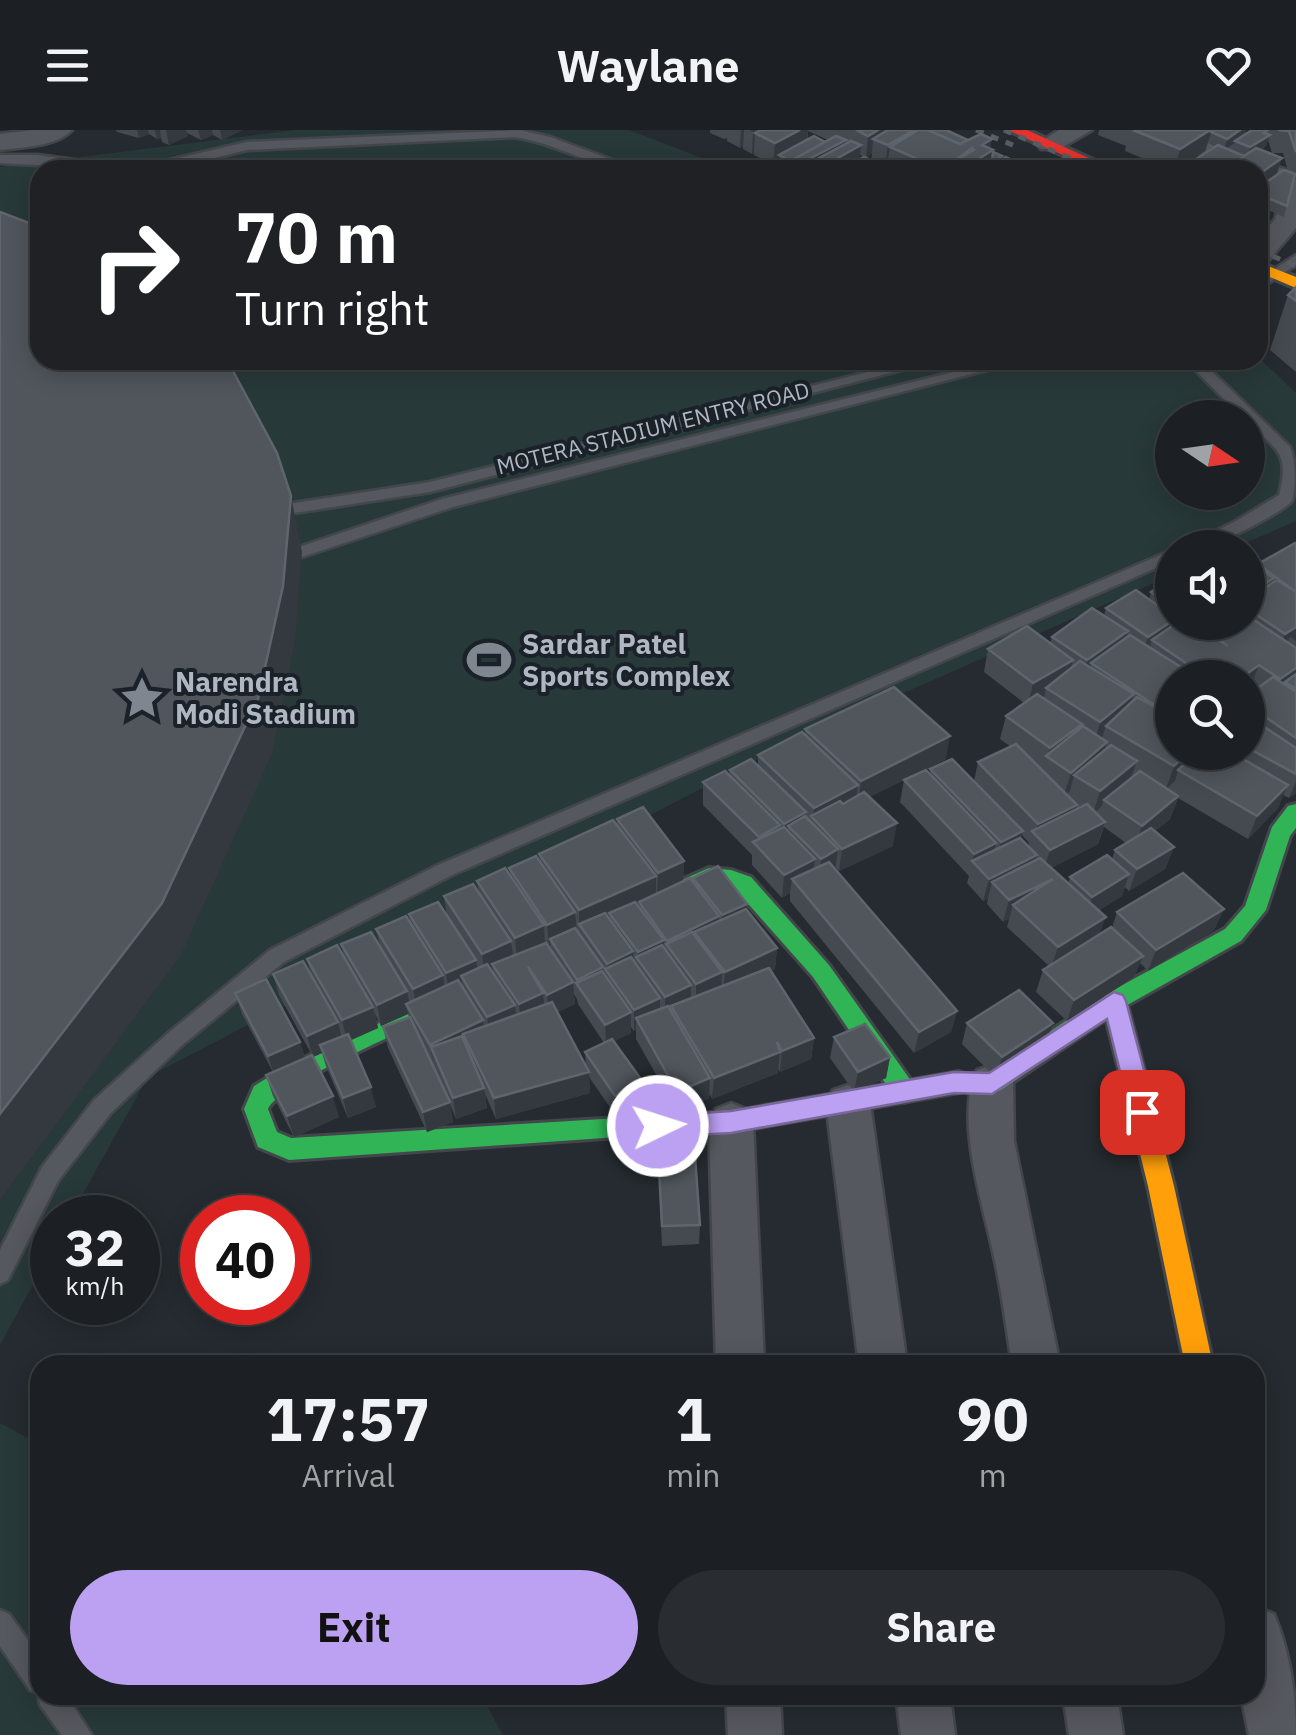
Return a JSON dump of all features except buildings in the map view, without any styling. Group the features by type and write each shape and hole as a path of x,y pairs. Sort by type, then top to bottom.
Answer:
{"street":[{"path":"0,142 31,140 60,130"},
{"path":"1015,130 1086,160"},
{"path":"1050,144 1078,130"},
{"path":"1162,130 1234,160"},
{"path":"1268,174 1296,186 1288,221 1271,261"},
{"path":"468,991 263,1092 256,1108 266,1139 289,1149 731,1122 954,1082 992,1084 1114,1001 1233,935 1255,910 1280,833 1296,812"},
{"path":"643,908 713,874 739,878 832,984 885,1055 905,1092"},
{"path":"1114,1001 1161,1186 1197,1355"},
{"path":"992,1084 992,1142 1034,1355"},
{"path":"848,1103 882,1355"},
{"path":"731,1122 740,1355"},
{"path":"1265,1682 1276,1735"},
{"path":"753,1705 754,1735"},
{"path":"924,1705 928,1735"},
{"path":"1092,1705 1096,1735"}],"lane":[{"path":"190,160 247,146 515,133 536,135 592,160"},
{"path":"0,159 52,160"},
{"path":"1271,261 1296,259"},
{"path":"288,508 367,500 430,487 894,370"},
{"name":"MOTERA STADIUM ENTRY ROAD","path":"302,552 448,503 978,370"},
{"path":"1202,370 1285,450 1293,470 1286,498 1231,530"},
{"path":"0,1273 50,1174 102,1107 174,1040 277,956 444,870 1155,562"},
{"path":"0,1623 30,1666"},
{"path":"57,1705 78,1735"}],"shaded area":[{"name":"Sardar Patel Sports Complex","path":"295,130 629,130 707,160 56,160"},
{"name":"Sardar Patel Sports Complex","path":"30,163 30,370 1268,370 1268,366 1296,393 1296,521 1265,534 1265,530 1155,530 1155,582 785,745 148,1077 82,1195 30,1195 30,1290 0,1345 0,167"},
{"path":"0,1423 30,1440 30,1705 486,1705 503,1735 0,1735"}],"railway":[{"path":"976,130 1015,146"},
{"path":"1004,130 1074,160"},
{"path":"1268,254 1296,266"}],"traffic: fast":[{"path":"959,1082 992,1083 1114,1001 1233,935 1255,910 1280,833 1296,812"},
{"path":"656,901 709,877 743,883 821,971 905,1092"},
{"path":"452,998 293,1074 263,1093 256,1109 267,1139 289,1149 652,1127"}],"traffic: slow":[{"path":"1268,271 1296,283"},
{"path":"1114,1001 1161,1186 1197,1355"},
{"path":"652,1127 731,1122 959,1082"}],"traffic: jam":[{"path":"1015,130 1085,160"}],"place":[{"name":"Sardar Patel Sports Complex","path":"489,660"},
{"name":"Narendra Modi Stadium","path":"142,698"}],"route":[{"path":"658,1126 731,1122 954,1082 992,1084 1114,1001 1142,1112"}]}
